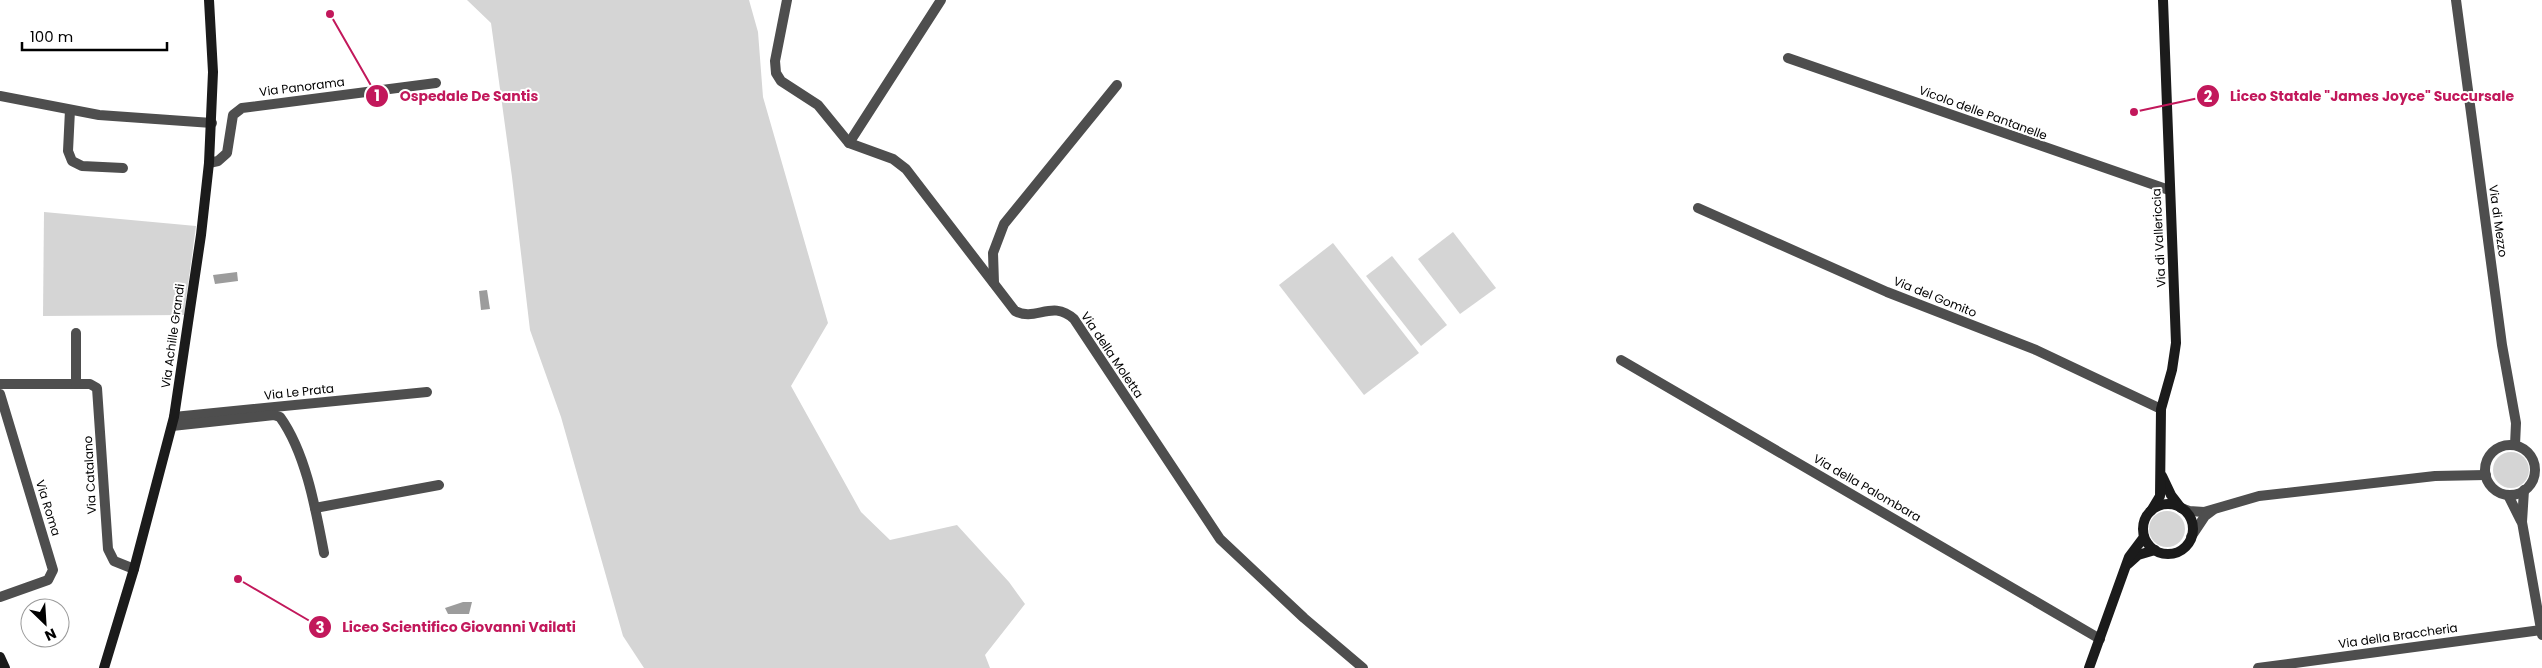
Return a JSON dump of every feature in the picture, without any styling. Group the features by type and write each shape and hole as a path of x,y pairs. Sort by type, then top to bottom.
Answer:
{"street":[{"name":"Via Achille Grandi","path":"104,668 134,569 173,421 209,163 212,123 213,47 209,0"},
{"path":"787,0 775,61 777,76 781,81 818,105 849,143 940,0"},
{"name":"Via di Vallericcia","path":"2089,668 2125,568 2133,550 2144,537 2144,523 2160,496 2161,409 2172,370 2176,343 2163,0"},
{"name":"Via di Mezzo","path":"2456,0 2502,345 2516,423 2515,445"},
{"name":"Vicolo delle Pantanelle","path":"1788,58 2169,190"},
{"name":"Via Panorama","path":"209,163 220,160 227,154 233,115 242,108 436,83"},
{"path":"994,284 993,253 1004,224 1117,85"},
{"path":"0,96 109,116 212,123"},
{"path":"70,110 68,151 72,161 82,166 123,168"},
{"name":"Via della Moletta","path":"849,143 888,156 904,167 1018,313 1028,315 1058,310 1074,319 1220,539 1304,618 1363,668"},
{"name":"Via del Gomito","path":"1698,208 1887,292 2036,350 2161,409"},
{"path":"76,334 76,384"},
{"name":"Via della Palombara","path":"1621,360 2100,639"},
{"name":"Via Catalano","path":"0,384 94,385 99,394 102,483 109,552 116,562 134,569"},
{"name":"Via Le Prata","path":"173,421 427,392"},
{"name":"Via Roma","path":"0,394 53,570 48,580 0,597"},
{"name":"Via Le Prata","path":"173,421 278,416 295,446 315,508 324,553"},
{"path":"2508,495 2524,490 2534,478 2534,461 2527,450 2515,445 2507,445 2492,452 2488,459 2486,475 2494,488 2508,495 2522,522"},
{"name":"Via di Vallericcia","path":"2161,473 2171,495 2191,521 2191,537"},
{"path":"2151,511 2166,504 2196,512 2214,510 2259,496 2435,476 2486,475"},
{"path":"315,508 439,484"},
{"path":"2524,490 2522,522 2542,632"},
{"path":"2144,537 2154,550 2164,554 2178,552 2205,516 2214,510"},
{"path":"2125,568 2138,555 2154,550"},
{"name":"Via della Braccheria","path":"2258,668 2542,632"},
{"path":"0,657 5,668"}],"shaded area":[{"path":"467,0 749,0 758,32 763,97 828,323 791,386 861,512 890,540 957,525 1009,582 1025,604 985,655 990,668 644,668 623,636 561,417 530,330 491,23"},
{"path":"44,212 196,226 184,315 43,316"},
{"path":"1453,232 1496,288 1460,314 1418,259"},
{"path":"1333,243 1419,353 1364,395 1279,285"},
{"path":"1392,256 1447,325 1421,346 1366,276"},
{"path":"237,272 238,281 215,284 213,275"},
{"path":"487,290 490,309 481,310 479,291"},
{"path":"2511,452 2518,453 2524,457 2528,463 2528,477 2524,483 2518,487 2511,488 2504,487 2498,483 2494,477 2493,470 2494,463 2498,457 2504,453"},
{"path":"2167,511 2174,512 2180,516 2184,522 2184,536 2180,542 2174,546 2167,547 2160,546 2154,542 2150,536 2149,529 2150,522 2154,516 2160,512"},
{"path":"463,602 472,602 469,614 448,614 445,608"}],"place":[{"name":"Ospedale De Santis","path":"330,14"},
{"name":"Liceo Statale \"James Joyce\" Succursale","path":"2134,112"},
{"name":"Liceo Scientifico Giovanni Vailati","path":"238,579"}]}
